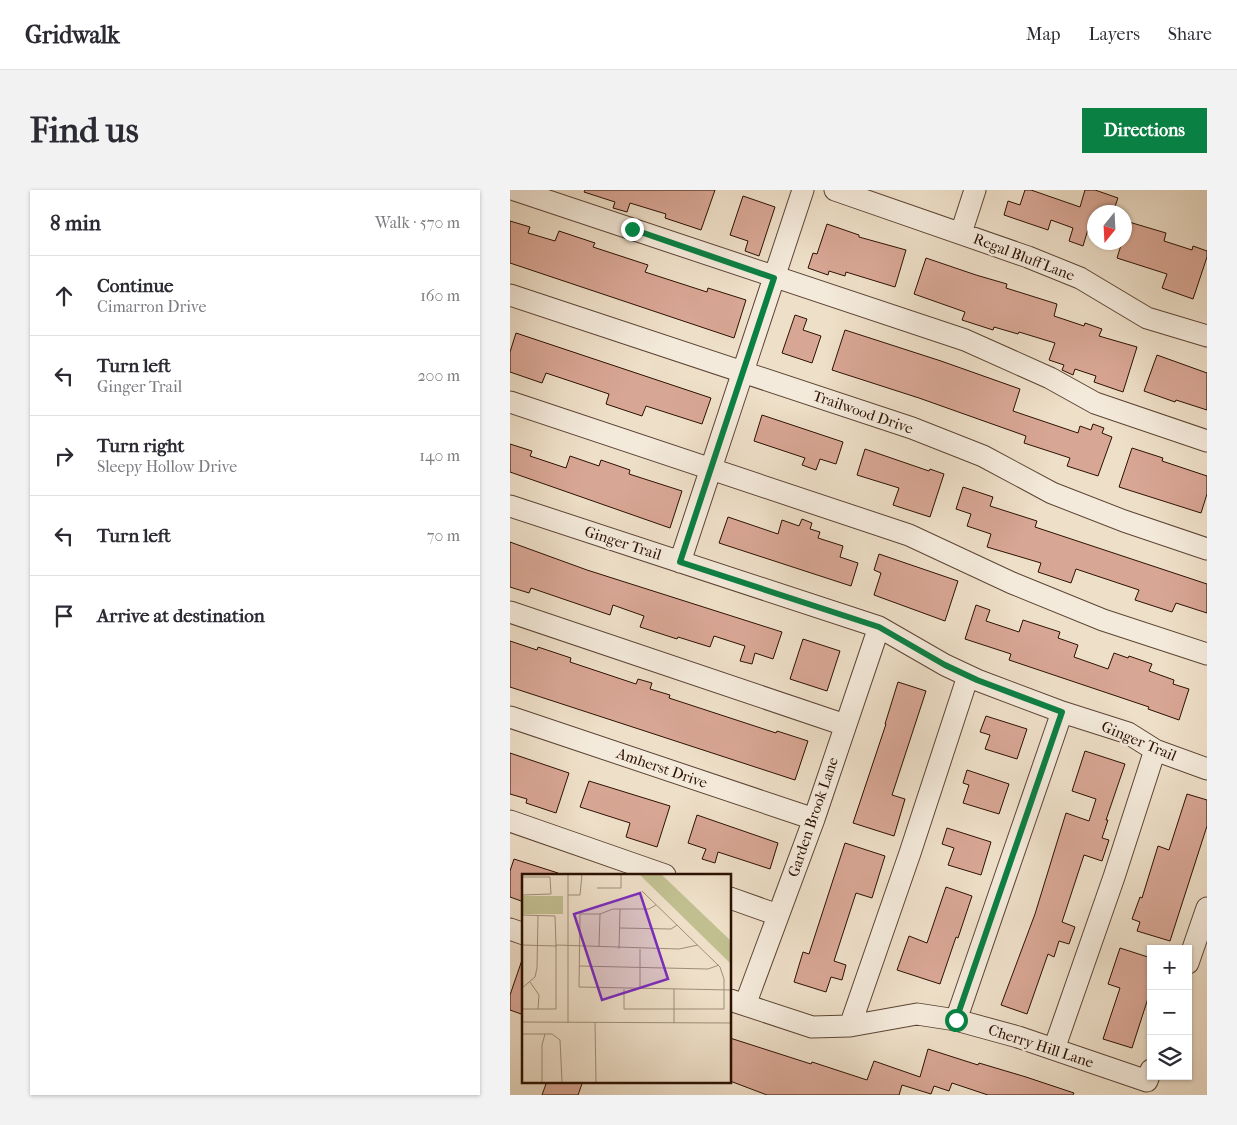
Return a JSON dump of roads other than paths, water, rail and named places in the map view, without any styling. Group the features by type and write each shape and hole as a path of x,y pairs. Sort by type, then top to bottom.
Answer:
{"street":[{"path":"515,190 774,278 965,340 1050,378 1095,403 1207,441"},
{"path":"680,562 803,190"},
{"name":"Regal Bluff Lane","path":"835,190 961,232 1028,257 1080,278 1147,318 1207,336"},
{"path":"961,232 975,190"},
{"name":"Trailwood Drive","path":"510,295 912,428 983,456 1052,493 1124,521 1207,549"},
{"path":"510,402 909,535 1012,583 1094,616 1207,654"},
{"name":"Ginger Trail","path":"510,506 879,627 968,676 1062,712 1128,733 1155,750 1207,769"},
{"path":"510,612 845,725"},
{"name":"Garden Brook Lane","path":"738,1003 778,914 814,819 879,627"},
{"path":"850,1026 913,844 968,676"},
{"path":"956,1020 1062,712"},
{"name":"Amherst Drive","path":"510,717 814,819"},
{"path":"1054,1049 1114,877 1155,750"},
{"path":"510,821 661,874"},
{"path":"731,898 778,914"},
{"path":"1192,951 1207,908"},
{"name":"Cherry Hill Lane","path":"738,1003 812,1027 850,1026 917,1014 956,1020 1147,1075"}]}
